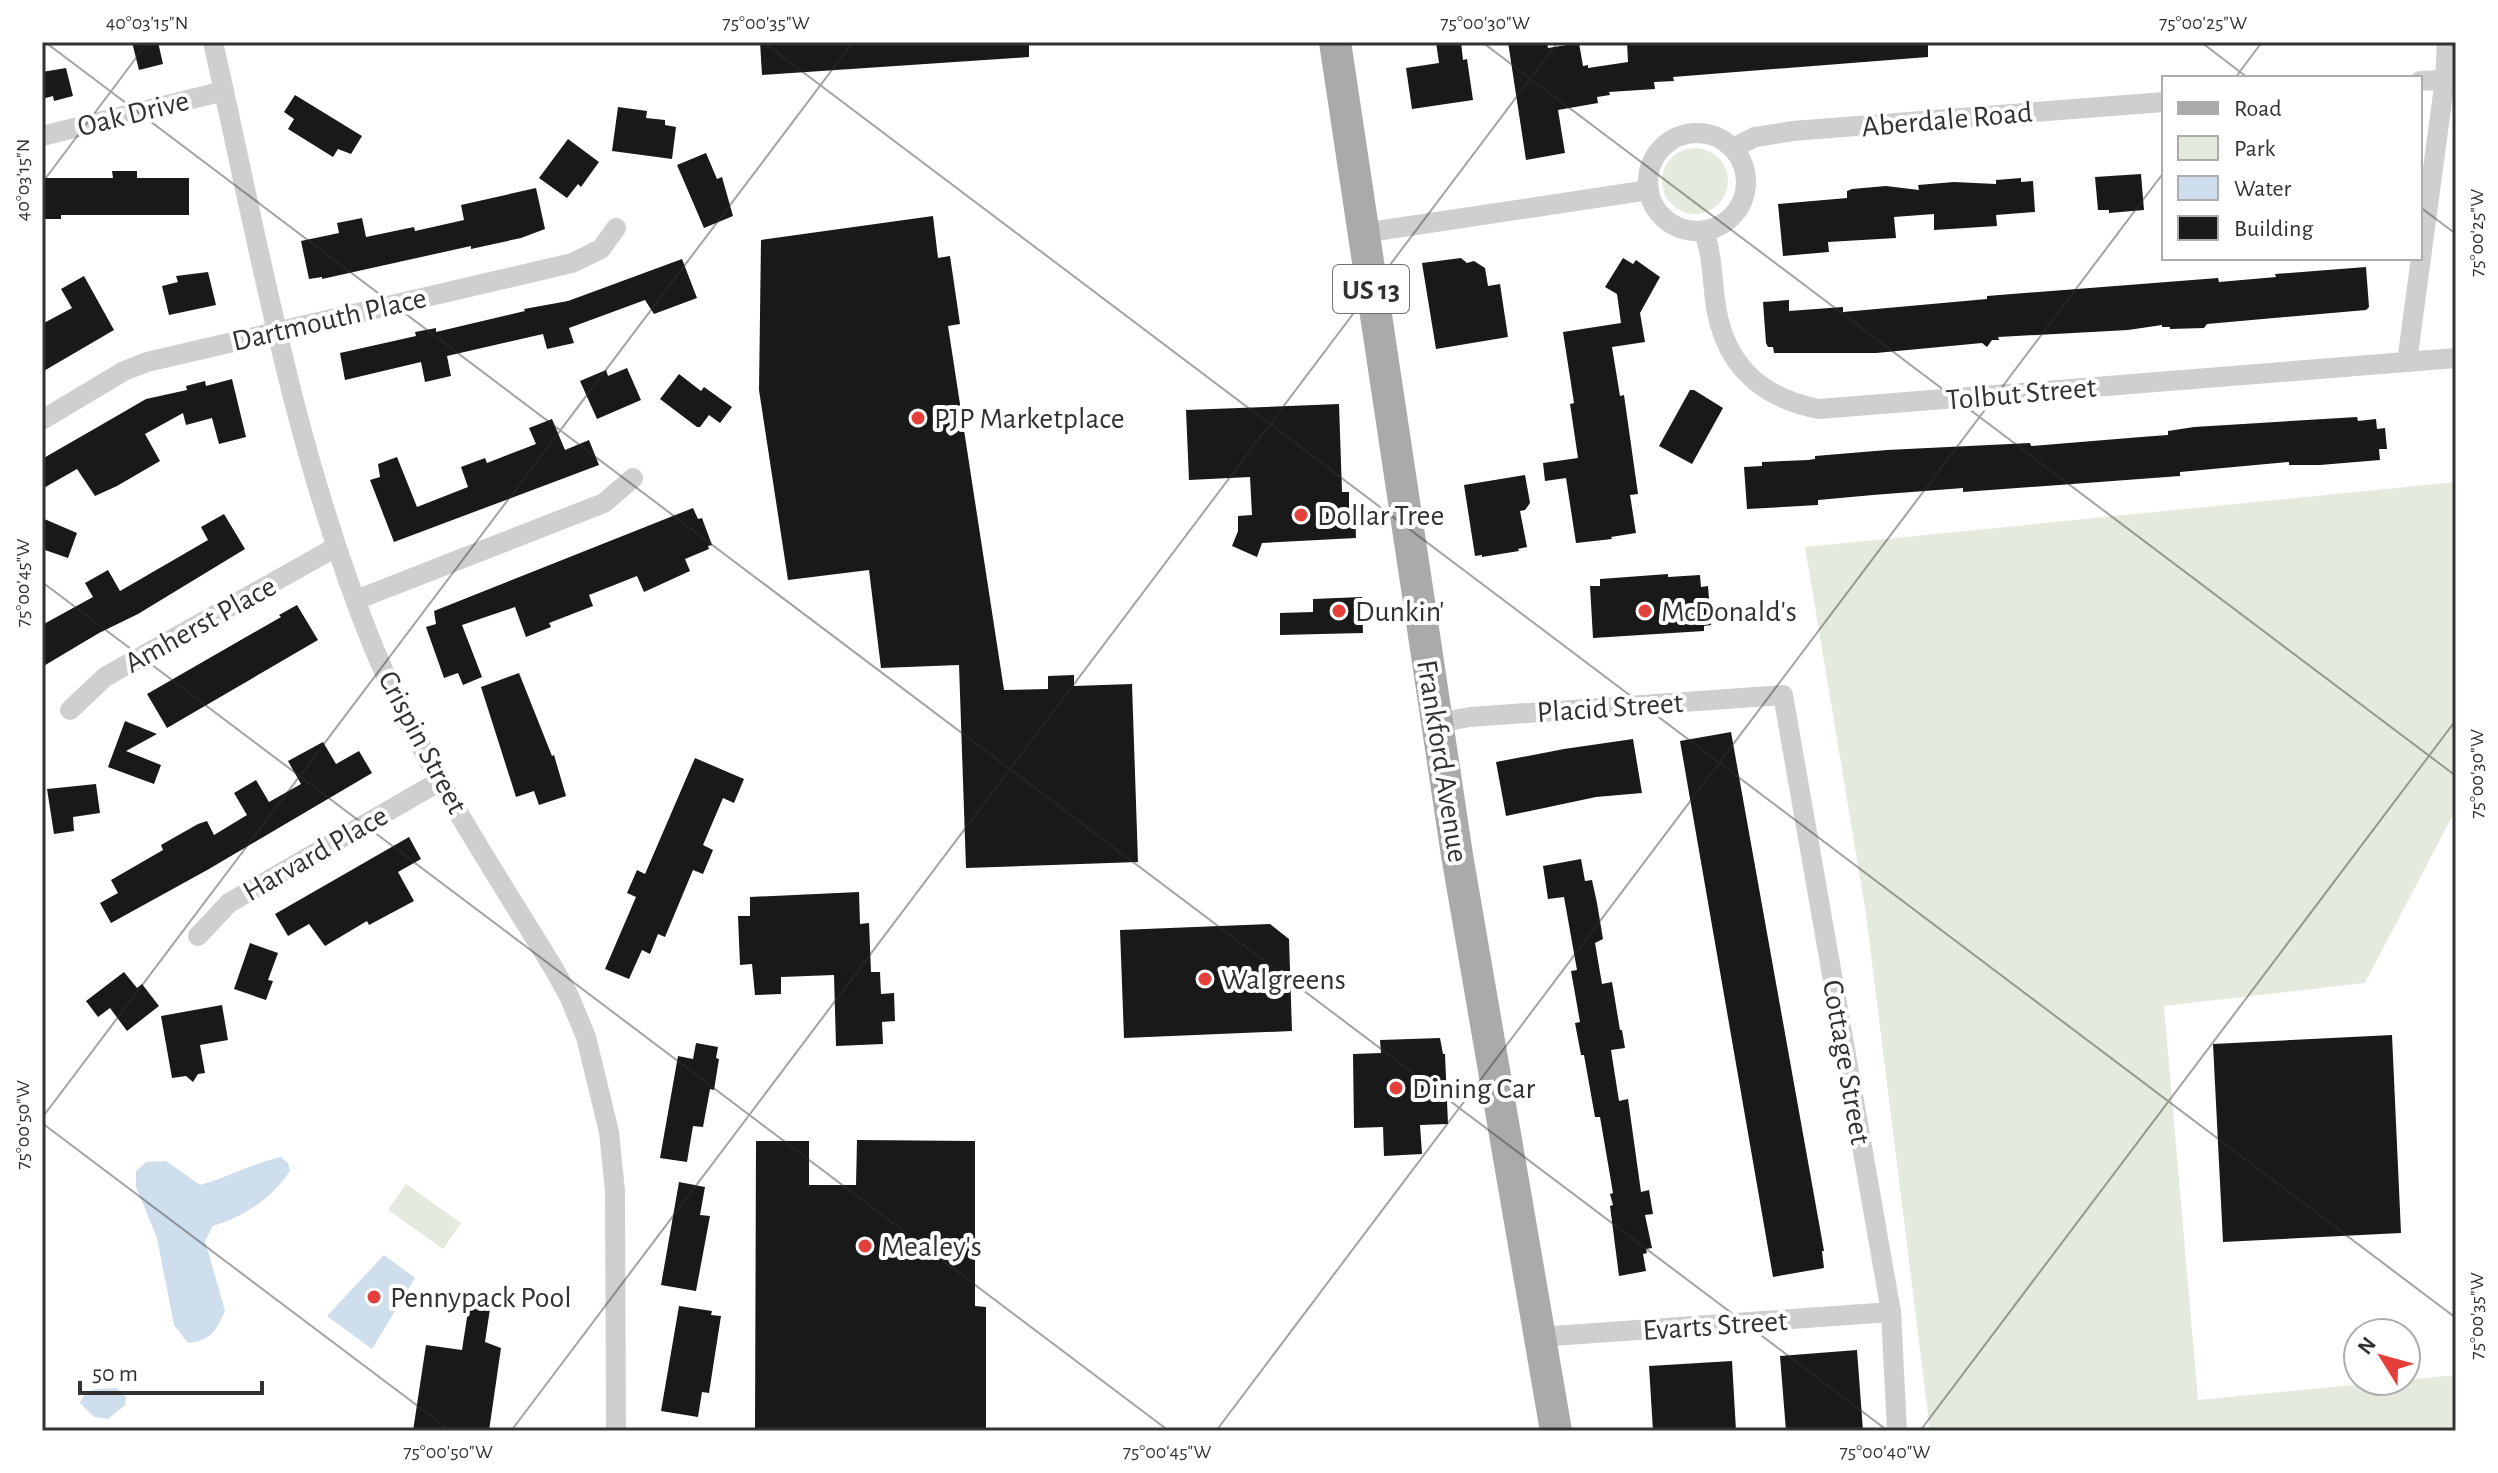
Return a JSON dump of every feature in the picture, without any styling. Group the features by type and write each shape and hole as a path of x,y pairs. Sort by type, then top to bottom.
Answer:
{"main road":[{"name":"Frankford Avenue","path":"1335,42 1479,989 1556,1431"}],"street":[{"name":"Crispin Street","path":"213,42 306,448 336,547 394,692 440,781 569,996 586,1037 609,1132 615,1191 616,1431"},
{"path":"2407,362 2451,79 2447,42"},
{"path":"2422,81 2451,79"},
{"name":"Oak Drive","path":"42,136 224,91"},
{"name":"Aberdale Road","path":"1733,148 1755,137 1793,131 2162,102"},
{"path":"1702,133 1719,138 1733,148 1746,172 1744,198 1729,221 1704,232 1685,230 1668,222 1655,208 1649,190 1649,172 1656,156 1668,143 1684,135 1702,133"},
{"path":"1363,233 1649,190"},
{"name":"Dartmouth Place","path":"42,420 124,371 147,362 572,263 601,249 616,228"},
{"name":"Tolbut Street","path":"1704,232 1711,250 1721,332 1736,361 1750,377 1782,399 1819,409 2456,358"},
{"path":"356,600 604,503 633,478"},
{"name":"Amherst Place","path":"70,710 105,677 336,547"},
{"name":"Placid Street","path":"1437,723 1470,717 1783,695"},
{"name":"Cottage Street","path":"1783,695 1891,1312 1897,1431"},
{"name":"Harvard Place","path":"198,936 229,903 440,781"},
{"name":"Evarts Street","path":"1539,1337 1891,1312"}],"green space":[{"path":"1695,148 1708,150 1723,163 1728,181 1726,194 1713,209 1695,214 1682,212 1667,199 1662,181 1664,168 1677,153"},
{"path":"2456,482 2456,809 2365,983 2164,1006 2198,1400 2342,1386 2342,1397 2422,1397 2422,1378 2456,1375 2456,1431 1930,1431 1866,914 1805,547"},
{"path":"406,1184 461,1223 443,1249 388,1210"}],"water":[{"path":"281,1157 288,1163 290,1171 274,1190 246,1212 213,1226 205,1241 225,1311 212,1334 188,1343 174,1325 157,1238 136,1187 136,1171 146,1162 166,1161 200,1185"},
{"name":"Pennypack Pool","path":"384,1255 415,1278 372,1349 327,1316"},
{"path":"117,1388 126,1397 125,1405 108,1419 94,1417 80,1403 90,1391"}],"building":[{"path":"132,42 158,42 163,64 139,70"},
{"path":"760,42 1029,42 1029,57 762,75"},
{"path":"1436,42 1461,42 1463,60 1467,59 1473,100 1412,109 1406,68 1439,63"},
{"path":"1508,42 1547,42 1548,48 1579,43 1583,66 1588,65 1588,68 1628,62 1627,42 1928,42 1928,57 1673,77 1674,81 1654,82 1655,89 1609,92 1610,95 1597,97 1598,103 1558,110 1565,153 1526,160"},
{"path":"66,68 73,96 54,101 53,96 42,99 42,72"},
{"path":"295,95 362,136 351,154 338,149 333,157 288,129 294,119 284,112"},
{"path":"618,107 647,111 646,118 665,120 665,125 676,127 672,159 612,151"},
{"path":"568,139 599,162 581,187 578,184 567,198 539,178"},
{"path":"706,153 717,179 722,177 733,216 704,228 677,165"},
{"path":"112,171 137,171 137,178 189,178 189,215 61,215 61,219 42,219 42,178 113,178"},
{"path":"2141,174 2144,210 2109,213 2109,210 2098,210 2095,177"},
{"path":"2021,178 2021,182 2033,181 2035,212 1996,215 1997,226 1934,230 1934,214 1894,217 1896,238 1828,242 1829,252 1783,256 1778,204 1847,198 1847,191 1852,189 1886,186 1919,190 1918,185 1954,182 1996,184 1996,180"},
{"path":"536,188 545,229 521,238 471,249 471,246 322,279 309,279 301,241 339,233 337,223 362,218 366,237 414,227 415,231 464,220 461,205"},
{"path":"933,216 938,258 950,256 960,324 948,326 1004,690 1048,689 1048,676 1074,675 1074,686 1132,684 1138,862 966,868 959,665 881,668 869,570 788,580 759,390 761,240"},
{"path":"1461,258 1485,268 1488,286 1500,284 1508,337 1436,349 1422,263"},
{"path":"1623,258 1633,264 1636,260 1660,277 1640,313 1645,342 1612,347 1620,396 1624,395 1638,494 1630,495 1636,533 1576,543 1566,478 1545,481 1543,463 1578,458 1570,404 1574,403 1563,332 1621,323 1617,294 1605,287"},
{"path":"682,259 697,298 654,314 645,300 569,328 574,343 547,349 543,334 447,356 451,376 425,382 421,362 345,380 340,353 416,336 415,332 436,328 436,332 568,301"},
{"path":"2366,267 2369,307 2366,310 2207,324 2204,328 2170,329 2162,325 2128,330 1998,337 1999,340 1992,340 1987,347 1982,343 1876,353 1774,353 1773,347 1768,347 1766,343 1763,302 1789,300 1789,311 1843,307 1843,312 1987,299 1987,296 2218,278 2219,282"},
{"path":"208,272 216,305 169,315 162,286 178,282 176,276"},
{"path":"84,276 114,330 42,372 42,324 72,308 61,289"},
{"path":"627,368 641,400 597,419 580,381 606,370 608,376"},
{"path":"679,374 701,391 704,387 732,407 720,423 709,415 697,427 660,399"},
{"path":"232,379 246,437 219,444 212,418 186,425 183,413 145,434 160,461 117,486 95,496 77,469 42,489 42,459 146,399 187,390 186,386 205,381 206,386"},
{"path":"1690,390 1723,408 1692,464 1659,446"},
{"path":"1339,404 1342,492 1349,492 1349,510 1355,510 1356,538 1262,543 1257,557 1232,546 1238,531 1238,516 1252,515 1250,477 1189,480 1186,410"},
{"path":"2357,417 2358,421 2376,419 2377,429 2385,428 2387,449 2379,449 2380,460 2320,465 2289,465 2289,462 2180,472 2180,476 1963,492 1963,488 1818,500 1818,505 1747,509 1744,467 1762,466 1762,462 1808,460 1815,459 1815,456 1887,450 2030,443 2031,446 2168,435 2168,431 2194,427"},
{"path":"552,419 565,450 589,440 599,465 394,542 370,480 380,477 378,464 397,457 417,507 468,487 461,467 485,458 487,463 536,444 529,428"},
{"path":"1525,475 1530,503 1520,511 1527,547 1519,551 1475,556 1464,485"},
{"path":"693,508 698,519 702,518 712,545 685,559 690,571 644,592 637,576 589,595 593,606 549,623 551,627 526,637 515,607 462,625 482,677 463,685 458,673 444,678 426,627 436,624 434,611"},
{"path":"224,514 245,549 138,614 42,667 42,625 93,597 85,583 108,570 120,591 208,540 201,527"},
{"path":"42,518 77,533 68,558 42,549"},
{"path":"1668,574 1668,577 1700,575 1701,587 1708,586 1711,625 1704,626 1704,631 1593,638 1590,586 1600,586 1600,579"},
{"path":"1362,597 1363,633 1280,635 1280,613 1313,612 1313,599"},
{"path":"297,605 318,640 167,728 147,694"},
{"path":"519,673 554,755 566,796 539,805 534,791 516,797 481,687"},
{"path":"125,721 157,734 126,751 161,765 154,784 108,767"},
{"path":"1731,732 1824,1251 1824,1268 1773,1277 1680,741"},
{"path":"1633,739 1642,793 1596,797 1506,816 1496,762"},
{"path":"323,742 336,764 359,751 372,773 111,923 100,903 118,893 111,880 163,850 161,845 198,824 207,821 214,835 247,815 234,793 256,780 269,802 301,784 288,761"},
{"path":"695,758 744,779 734,803 723,798 703,845 713,850 703,874 693,870 665,937 658,934 650,954 642,950 629,979 605,969 636,897 627,893 637,870 645,874"},
{"path":"96,784 100,813 73,817 74,831 54,834 47,789"},
{"path":"409,837 421,859 398,872 414,901 369,925 367,921 325,946 309,924 288,936 275,914"},
{"path":"1581,859 1585,881 1592,880 1597,903 1603,939 1595,943 1602,984 1612,982 1625,1048 1611,1050 1619,1101 1628,1099 1641,1192 1649,1190 1653,1214 1645,1215 1652,1248 1646,1249 1647,1253 1643,1254 1646,1271 1619,1276 1610,1206 1613,1205 1610,1194 1613,1193 1600,1117 1595,1117 1575,1023 1580,1022 1571,971 1577,970 1564,897 1548,899 1543,866"},
{"path":"859,892 860,924 869,923 871,972 880,972 881,994 894,993 895,1021 882,1022 883,1044 836,1046 834,975 781,977 781,994 755,995 752,964 740,965 738,916 750,916 750,897"},
{"path":"1270,924 1289,939 1292,1031 1124,1038 1120,930"},
{"path":"250,943 278,953 268,980 273,981 266,1000 234,989"},
{"path":"124,972 137,988 142,984 159,1006 127,1031 110,1008 98,1017 86,1001"},
{"path":"222,1005 228,1040 200,1045 205,1073 198,1074 193,1082 186,1076 172,1078 161,1016"},
{"path":"2392,1035 2401,1233 2223,1242 2213,1044"},
{"path":"1440,1038 1445,1054 1448,1124 1420,1125 1422,1154 1384,1156 1383,1127 1354,1128 1353,1054 1381,1053 1380,1040"},
{"path":"696,1043 718,1047 716,1058 719,1059 703,1127 693,1126 687,1162 660,1158 678,1056 693,1059"},
{"name":"Mealey's","path":"857,1140 975,1141 975,1306 986,1307 986,1431 755,1431 756,1141 809,1141 809,1185 856,1185"},
{"path":"679,1182 705,1187 700,1215 710,1216 696,1291 661,1285"},
{"path":"470,1298 491,1302 485,1342 501,1348 489,1431 413,1431 426,1345 462,1350"},
{"path":"679,1306 712,1311 711,1315 721,1316 709,1393 702,1392 698,1417 661,1411"},
{"path":"1857,1350 1863,1431 1786,1431 1780,1356"},
{"path":"1732,1361 1736,1431 1653,1431 1649,1366"}],"place":[{"name":"PJP Marketplace","path":"918,418"},
{"name":"Dollar Tree","path":"1301,515"},
{"name":"Dunkin'","path":"1339,611"},
{"name":"McDonald's","path":"1645,611"},
{"name":"Walgreens","path":"1205,979"},
{"name":"Dining Car","path":"1396,1088"},
{"name":"Mealey's","path":"865,1246"},
{"name":"Pennypack Pool","path":"374,1297"}]}
